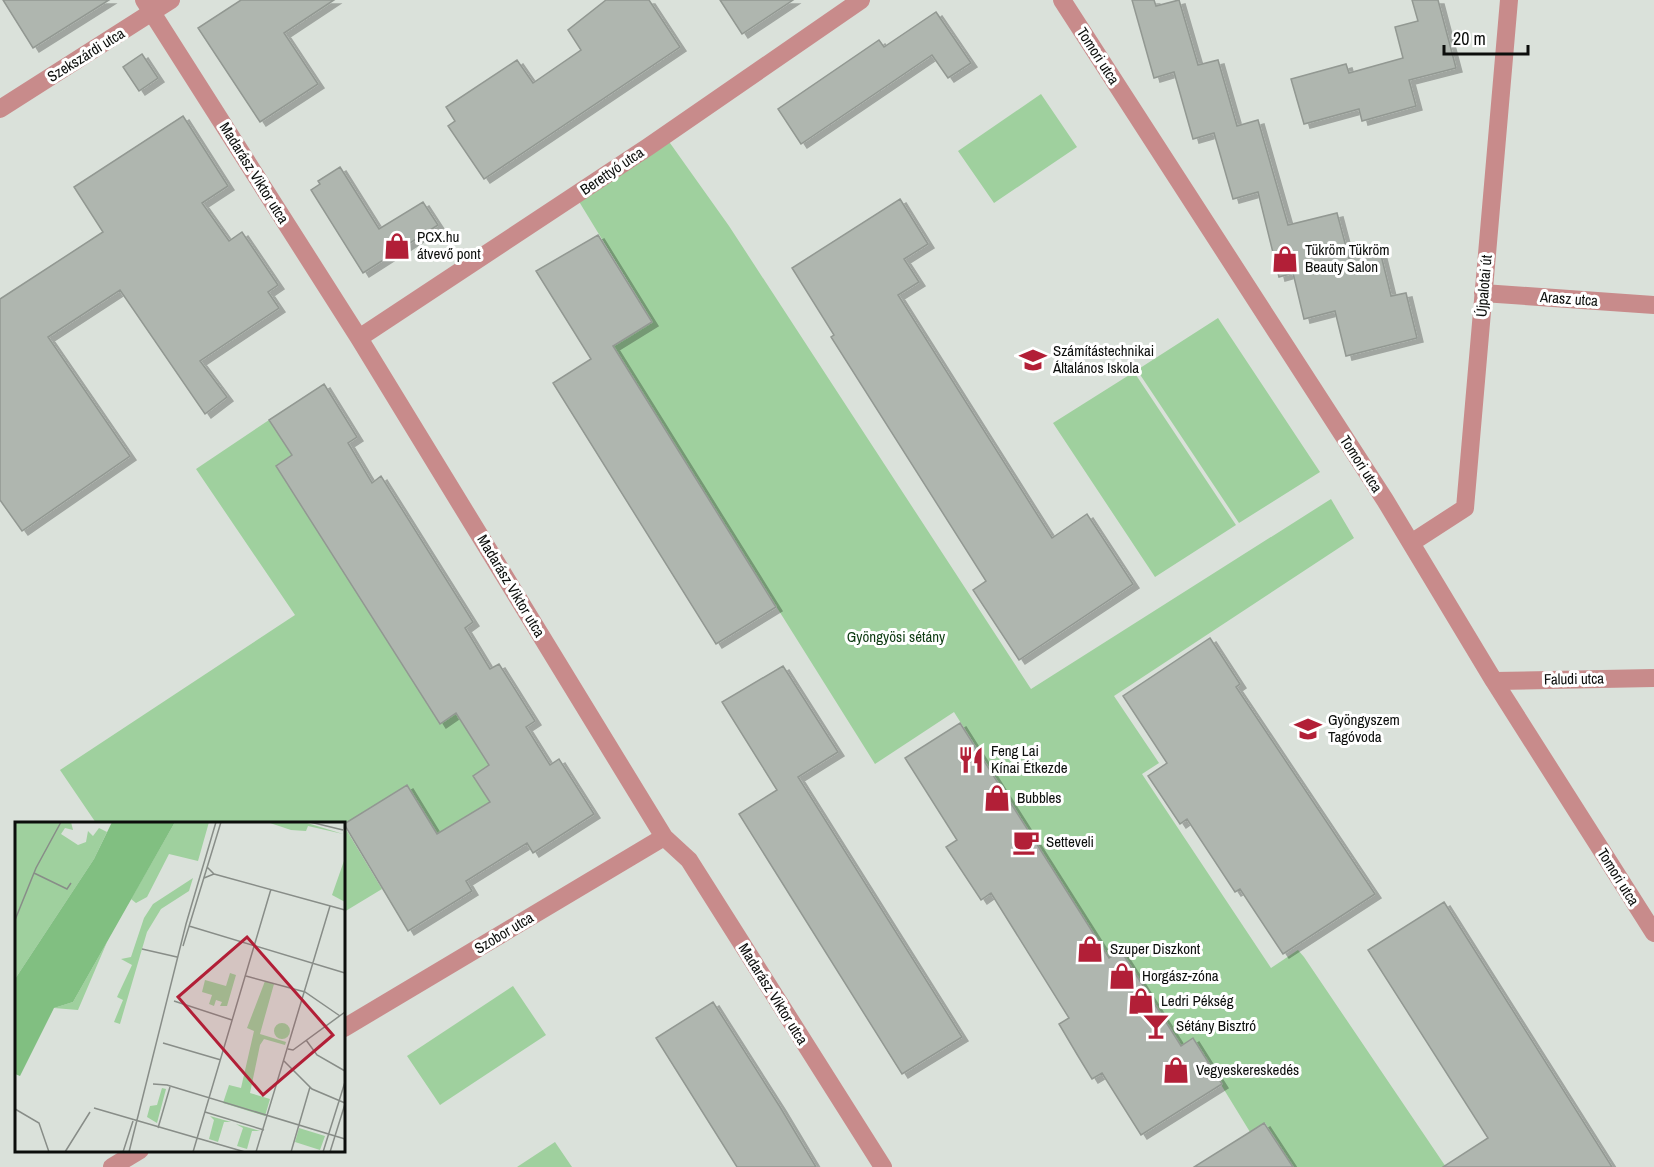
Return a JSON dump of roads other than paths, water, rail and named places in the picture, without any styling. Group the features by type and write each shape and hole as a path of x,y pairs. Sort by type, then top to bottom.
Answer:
{"street":[{"name":"Szekszárdi utca","path":"0,109 148,6 171,0"},
{"name":"Berettyó utca","path":"360,338 656,141 861,0"},
{"name":"Tomori utca","path":"1062,0 1411,543 1494,681 1654,933"},
{"name":"Újpalotai út","path":"1411,543 1465,508 1509,0"},
{"name":"Madarász Viktor utca","path":"148,6 360,338 664,837 689,860 883,1167"},
{"name":"Arasz utca","path":"1484,293 1654,305"},
{"name":"Faludi utca","path":"1494,681 1654,678"},
{"name":"Szobor utca","path":"345,1027 664,837"},
{"path":"112,1167 137,1152"}],"place":[{"name":"PCX.hu átvevő pont","path":"397,246"},
{"name":"Tükröm Tükröm Beauty Salon","path":"1285,259"},
{"name":"Számítástechnikai Általános Iskola","path":"1033,360"},
{"name":"Gyöngyszem Tagóvoda","path":"1308,729"},
{"name":"Feng Lai Kínai Étkezde","path":"971,760"},
{"name":"Bubbles","path":"997,798"},
{"name":"Setteveli","path":"1026,842"},
{"name":"Szuper Diszkont","path":"1090,949"},
{"name":"Horgász-zóna","path":"1122,976"},
{"name":"Ledri Pékség","path":"1141,1001"},
{"name":"Sétány Bisztró","path":"1156,1026"},
{"name":"Vegyeskereskedés","path":"1176,1070"}],"park label":[{"name":"Gyöngyösi sétány","path":"896,637"}]}
